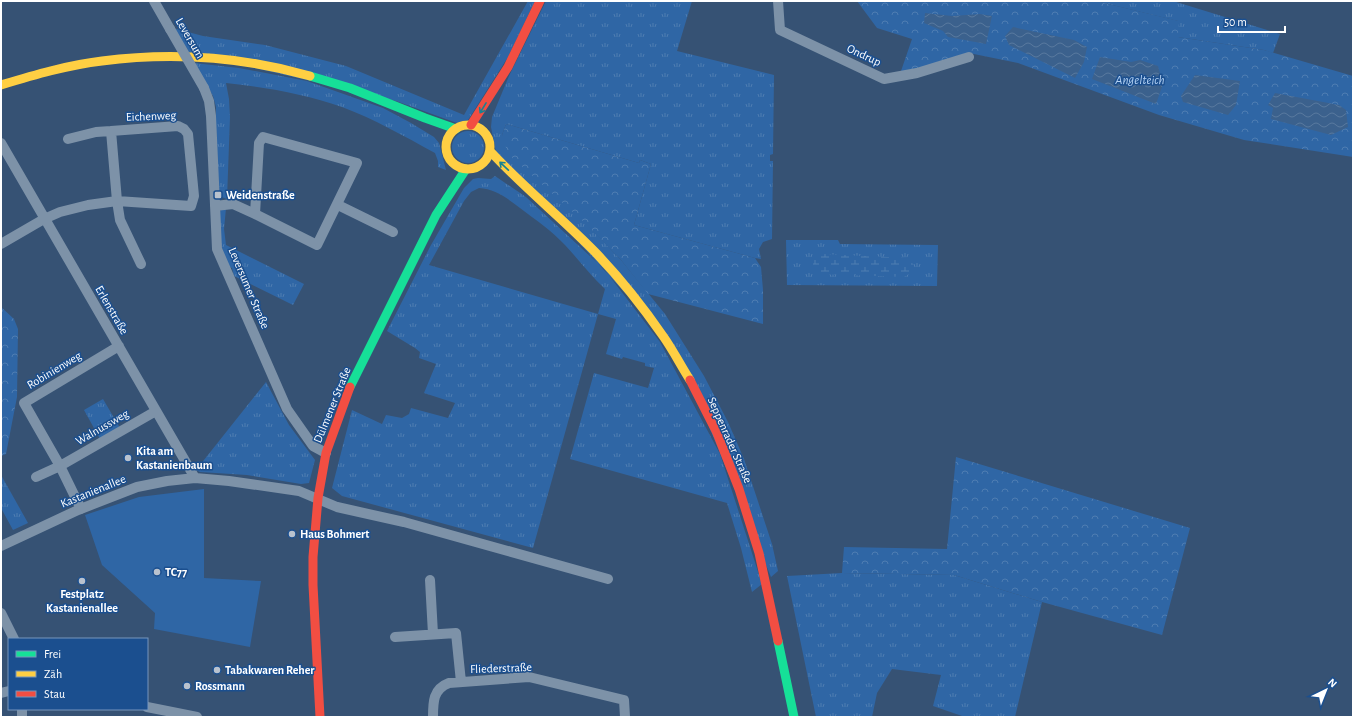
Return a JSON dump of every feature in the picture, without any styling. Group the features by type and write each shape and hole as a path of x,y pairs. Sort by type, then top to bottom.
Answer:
{"main road":[{"path":"492,111 508,67 540,1"},
{"path":"1,85 66,67 102,61 139,58 198,57 275,68 335,83 442,125 456,129"},
{"path":"471,125 508,67"},
{"path":"386,102 424,127"},
{"path":"466,125 471,125 486,129 490,143 490,151 488,156 476,168 466,169 450,164 446,143 450,135 456,129 466,125"},
{"path":"436,135 446,143"},
{"name":"Seppenrader Straße","path":"490,151 597,254 639,304 663,336 717,433 739,489 759,553 794,717"},
{"path":"480,165 491,170"},
{"name":"Dülmener Straße","path":"320,717 313,585 313,557 318,498 326,454 351,386 436,215 466,169"},
{"name":"Seppenrader Straße","path":"501,176 540,199"},
{"name":"Dülmener Straße","path":"436,215 446,182"}],"street":[{"name":"Leversum","path":"154,1 204,88"},
{"name":"Ondrup","path":"778,1 780,30 884,79 917,73 969,57"},
{"name":"Leversumer Straße","path":"204,88 209,101 211,116 217,249 287,408 313,446 326,454"},
{"name":"Eichenweg","path":"68,139 96,132 178,126 184,129 188,134 194,196 191,206 117,201"},
{"name":"Eichenweg","path":"111,132 120,220 141,264"},
{"path":"215,206 233,204 317,245 357,163 263,136 259,143 255,214"},
{"name":"Erlenstraße","path":"1,143 4,156 44,219 195,478"},
{"path":"1,244 44,219 60,212 117,201"},
{"path":"338,204 393,232"},
{"name":"Robinienweg","path":"81,509 60,466 24,403 119,346"},
{"name":"Walnussweg","path":"60,466 156,411"},
{"path":"36,477 60,466"},
{"name":"Kastanienallee","path":"1,546 81,509 137,488 152,484 195,478 229,481 299,491 337,507 404,522 608,579"},
{"path":"430,580 433,634"},
{"path":"1,613 14,638"},
{"path":"395,637 456,633 461,682"},
{"name":"Fliederstraße","path":"433,717 433,701 437,691 444,684 529,677 624,700 625,717"},
{"path":"148,707 197,717"}],"green space":[{"path":"528,1 535,1 508,57 468,120 457,123 396,101 187,52 173,28 203,36 265,45 346,66 464,115"},
{"path":"546,1 692,1 677,51 774,75 773,154 770,155 770,161 773,161 772,239 763,242 759,249 761,259 634,225 651,164 640,160 639,163 506,124 502,135 621,260 665,314 704,376 728,422 744,459 772,544 778,571 771,577 678,351 496,152 491,127 492,117 509,76"},
{"path":"857,1 1096,1 1179,21 1178,37 1264,50 1353,76 1353,157 1244,140 1159,115 1018,63 969,53 900,74 912,39 877,28"},
{"path":"1096,1 1173,1 1280,34 1273,53 1264,50 1178,37 1178,21"},
{"path":"194,63 239,68 307,81 383,108 434,137 439,143 446,170 438,167 438,161 435,153 377,122 342,107 314,98 285,92 226,83 230,117 227,199 219,196 216,107 213,96"},
{"path":"506,124 639,163 640,160 651,164 634,225 755,258 761,267 763,324 648,294 621,260 585,223 508,154 502,135"},
{"path":"465,131 471,131 481,138 484,147 483,153 477,160 471,163 465,163 455,156 452,150 452,144 459,134"},
{"path":"495,176 526,197 604,269 660,342 720,454 762,584 752,592 741,548 727,503 570,459 594,373 648,388 654,368 645,366 645,363 623,357 622,359 606,354 616,319 598,314 533,548 342,496 332,488 352,410 382,424 386,415 402,418 409,414 411,408 448,418 455,403 424,393 436,364 419,358 420,352 387,331 431,245 464,188 473,179 491,179","holes":["479,188 496,192 549,230 565,245 605,289 598,314 429,265 464,201 471,192"]},
{"path":"226,208 224,229 226,245 304,284 293,305 234,276 232,268 227,266 221,245 218,223 221,209"},
{"path":"786,240 838,240 840,244 938,245 937,286 787,285"},
{"path":"823,254 909,258 913,264 912,272 904,277 817,274 813,266 813,258"},
{"path":"1,307 14,319 18,329 17,397 6,454 1,456"},
{"path":"266,382 289,425 315,460 309,483 301,484 247,475 200,472 196,470"},
{"path":"103,399 120,428 100,439 84,410"},
{"path":"956,457 1190,528 1162,635 1042,602 954,575 842,573 844,547 947,549"},
{"path":"1,475 28,523 13,530 1,508"},
{"name":"TC77","path":"204,489 204,578 261,581 250,647 154,629 155,613 102,565 85,515 139,497"},
{"path":"842,573 954,575 1042,602 1015,717 965,717 933,706 941,675 892,669 877,693 872,717 816,717 787,576"}],"water":[{"path":"925,13 952,16 980,14 992,16 986,44 948,37 943,31 924,23"},
{"path":"1013,27 1074,40 1087,47 1084,62 1075,78 1009,45 1005,36"},
{"name":"Angelteich","path":"1100,57 1131,62 1140,60 1158,66 1163,84 1156,104 1092,79"},
{"path":"1195,75 1240,81 1236,105 1228,115 1183,102 1181,96"},
{"path":"1275,93 1339,105 1346,110 1348,127 1331,135 1271,119 1273,108 1268,105"}],"traffic: fast":[{"path":"310,76 350,88 456,129"},
{"path":"350,387 436,215 466,169"},
{"path":"778,641 794,717"}],"traffic: slow":[{"path":"1,85 38,74 77,65 128,58 154,57 207,58 259,64 310,76"},
{"path":"468,125 480,129 486,135 490,147 486,159 480,165 468,169 456,165 450,159 446,147 450,135 456,129 468,125"},
{"path":"490,151 583,240 614,272 655,325 690,380"}],"traffic: jam":[{"path":"471,125 508,67 540,1"},
{"path":"690,380 717,433 739,489 759,553 778,641"},
{"path":"320,717 313,585 313,557 318,498 326,453 350,387"}],"place":[{"name":"Weidenstraße","path":"218,195"},
{"name":"Kita am Kastanienbaum","path":"128,458"},
{"name":"Haus Bohmert","path":"292,534"},
{"name":"TC77","path":"157,572"},
{"name":"Festplatz Kastanienallee","path":"82,581"},
{"name":"Tabakwaren Reher","path":"217,670"},
{"name":"Rossmann","path":"187,686"}]}
